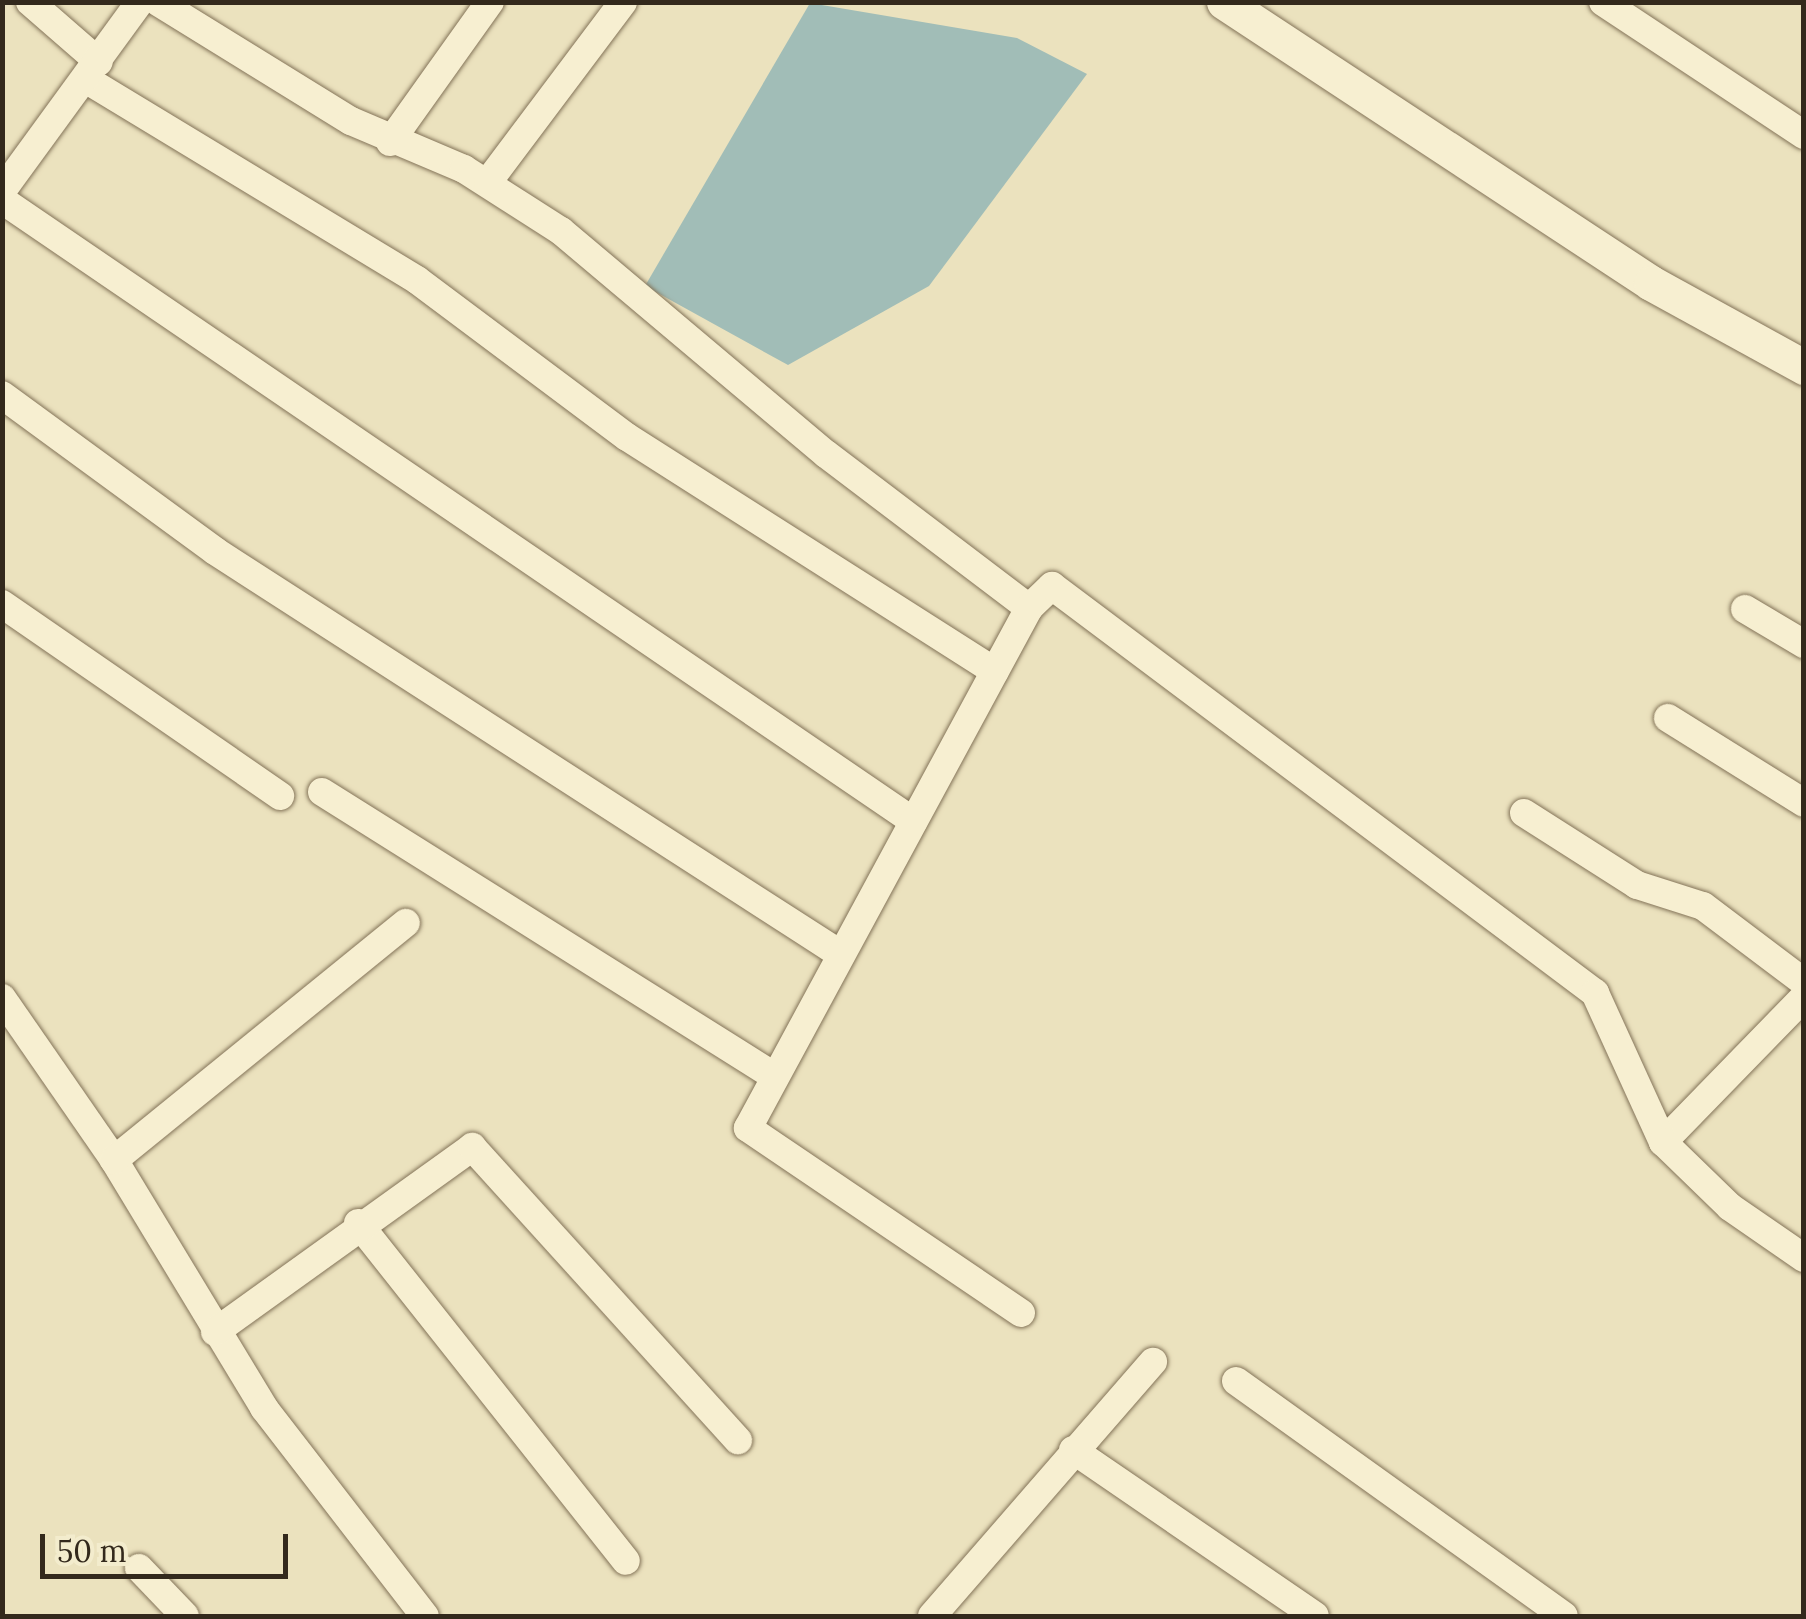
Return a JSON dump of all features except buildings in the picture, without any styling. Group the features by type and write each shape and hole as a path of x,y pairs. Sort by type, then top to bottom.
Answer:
{"street":[{"path":"30,2 93,71 417,280 640,446 995,672"},
{"path":"2,191 140,2"},
{"path":"158,2 390,142 488,182 617,274 826,454 1030,608"},
{"path":"390,142 490,2"},
{"path":"488,182 623,2"},
{"path":"1224,2 1652,283 1804,367"},
{"path":"1603,2 1804,135"},
{"path":"2,200 913,821"},
{"path":"2,395 214,551 840,954"},
{"path":"1021,1313 750,1137 774,1076 1030,608 1044,588 1061,586 1595,993 1663,1142 1730,1207 1804,1258"},
{"path":"2,604 280,796"},
{"path":"1744,609 1804,644"},
{"path":"1668,718 1804,802"},
{"path":"322,792 774,1076"},
{"path":"1524,813 1637,884 1703,906 1804,982"},
{"path":"114,1160 406,923"},
{"path":"1663,1142 1804,997"},
{"path":"2,998 114,1160 216,1332 316,1482 425,1616"},
{"path":"216,1332 358,1223 472,1147 738,1440"},
{"path":"358,1223 626,1561"},
{"path":"932,1616 1152,1362"},
{"path":"1236,1381 1564,1616"},
{"path":"1073,1450 1316,1616"},
{"path":"138,1568 185,1616"}],"water":[{"path":"810,3 1017,38 1087,74 929,286 788,365 645,286"}]}
